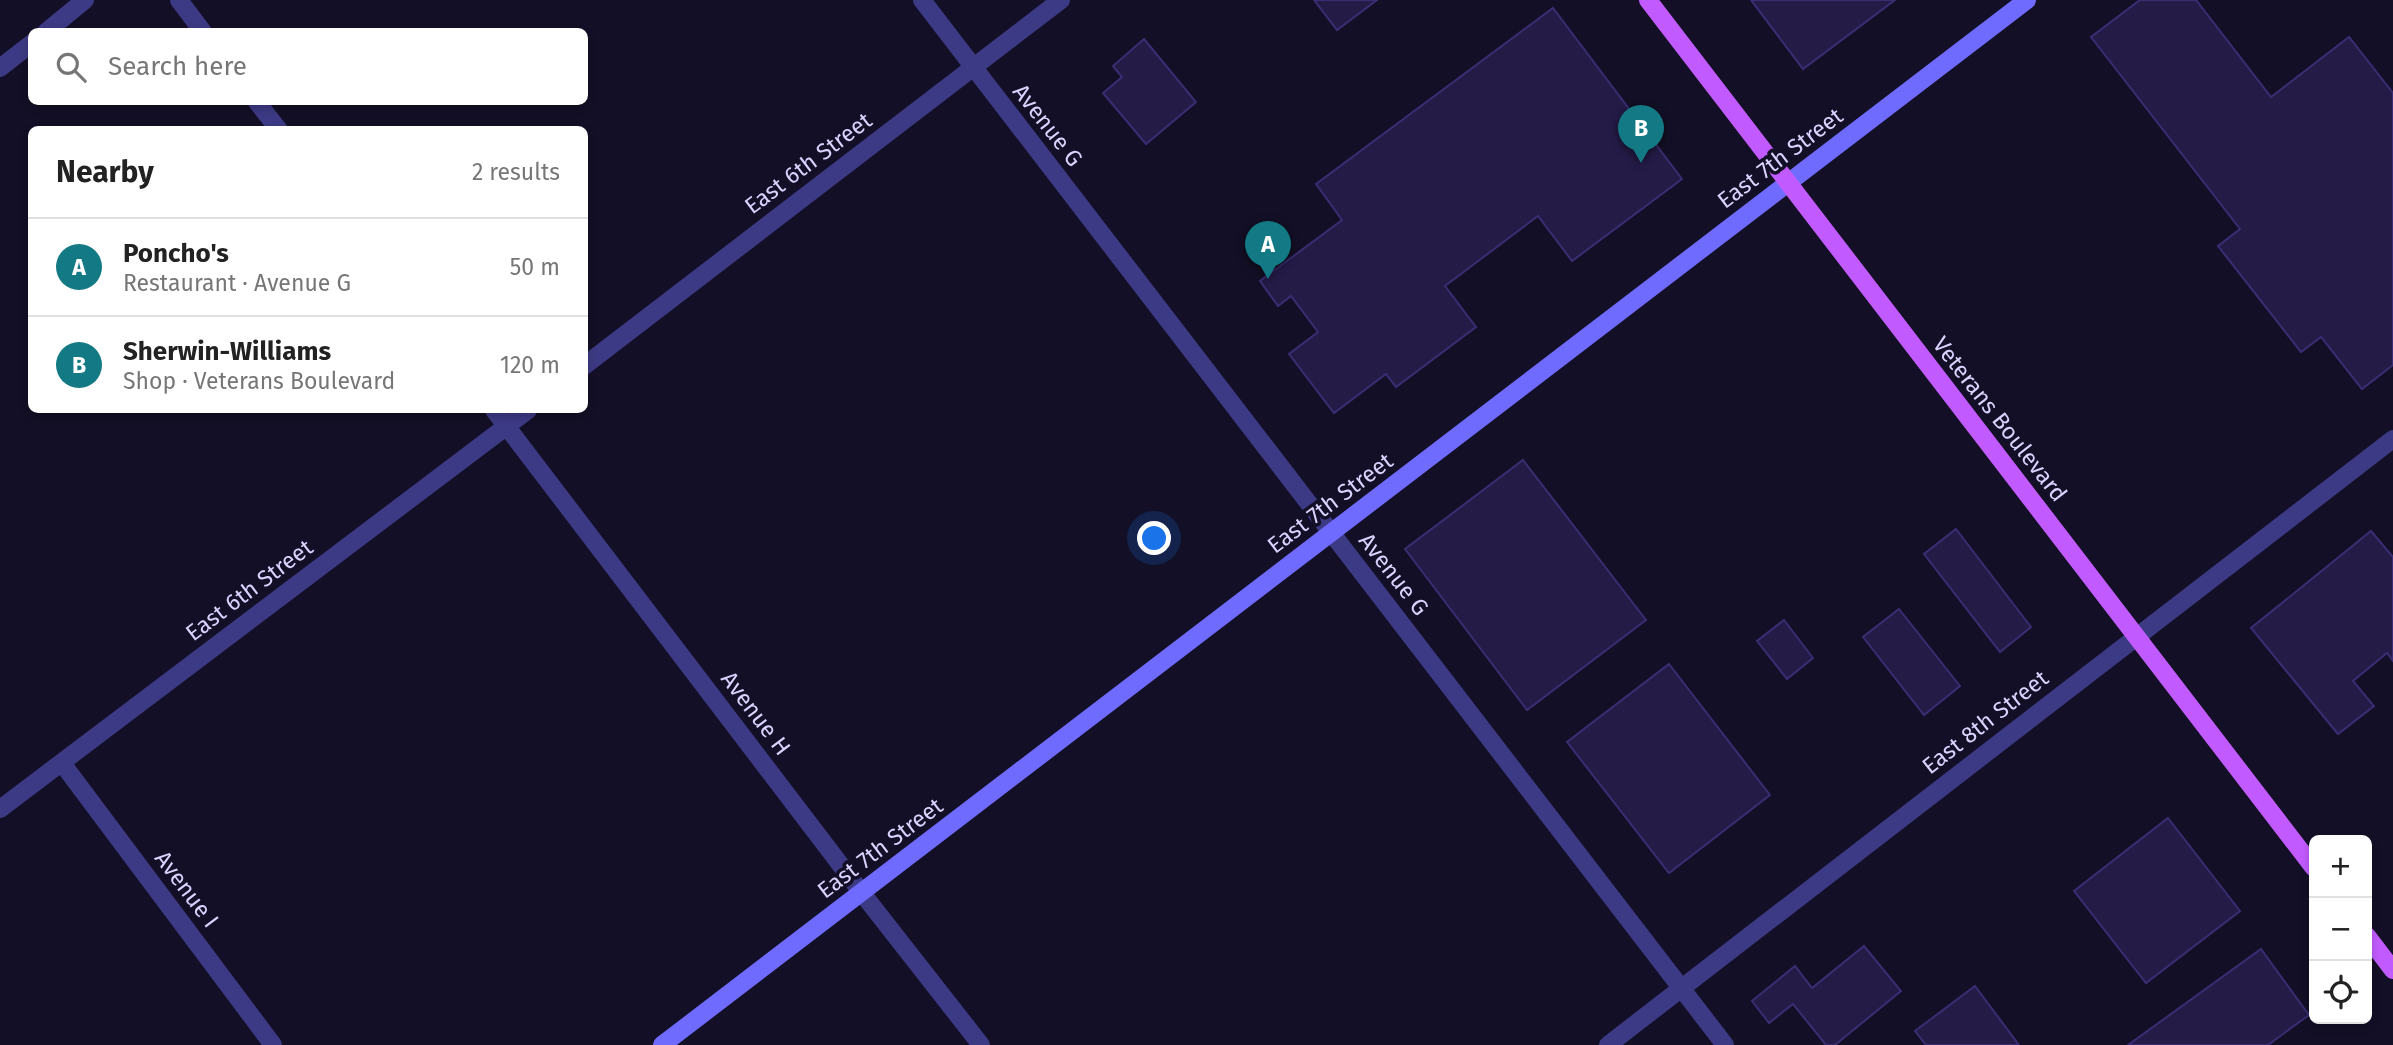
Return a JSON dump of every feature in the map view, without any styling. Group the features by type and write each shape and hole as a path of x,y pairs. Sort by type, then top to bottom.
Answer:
{"main road":[{"name":"Veterans Boulevard","path":"1647,0 2309,861"},
{"path":"2372,943 2393,970"}],"street":[{"path":"51,28 85,0"},
{"path":"179,0 200,28"},
{"name":"Avenue G","path":"922,0 1725,1045"},
{"name":"East 6th Street","path":"588,363 1061,0"},
{"name":"East 7th Street","path":"662,1045 2027,0"},
{"path":"0,68 28,46"},
{"path":"259,105 276,126"},
{"name":"Avenue H","path":"496,413 981,1045"},
{"name":"East 6th Street","path":"0,809 524,413"},
{"name":"East 8th Street","path":"1608,1045 2393,439"},
{"name":"Avenue I","path":"62,763 273,1045"}],"building":[{"path":"1314,0 1377,0 1337,30"},
{"path":"1751,0 1895,0 1803,69"},
{"path":"2140,0 2196,0 2271,97 2349,37 2393,93 2393,365 2362,389 2321,337 2301,352 2218,246 2240,229 2091,37"},
{"path":"1553,8 1682,179 1572,261 1538,216 1445,286 1476,327 1396,387 1386,374 1334,413 1289,354 1318,332 1291,296 1278,306 1260,281 1342,220 1316,184"},
{"path":"1144,39 1196,102 1146,144 1103,93 1122,77 1113,66"},
{"path":"1523,460 1646,620 1527,710 1405,549"},
{"path":"1956,529 2031,627 2000,652 1924,554"},
{"path":"2371,531 2393,557 2393,661 2387,653 2353,681 2374,706 2338,734 2251,628"},
{"path":"1899,609 1960,686 1924,715 1863,637"},
{"path":"1784,620 1813,658 1787,679 1757,641"},
{"path":"1669,664 1770,795 1669,873 1567,742"},
{"path":"2168,818 2240,911 2146,983 2074,891"},
{"path":"1864,946 1901,991 1835,1045 1826,1045 1793,1004 1769,1023 1752,1001 1795,966 1812,988"},
{"path":"2261,949 2309,1015 2268,1045 2128,1045"},
{"path":"1975,986 2019,1045 1926,1045 1915,1031"}],"place":[{"name":"Sherwin-Williams","path":"1641,163"},
{"name":"Poncho's","path":"1268,279"}]}
